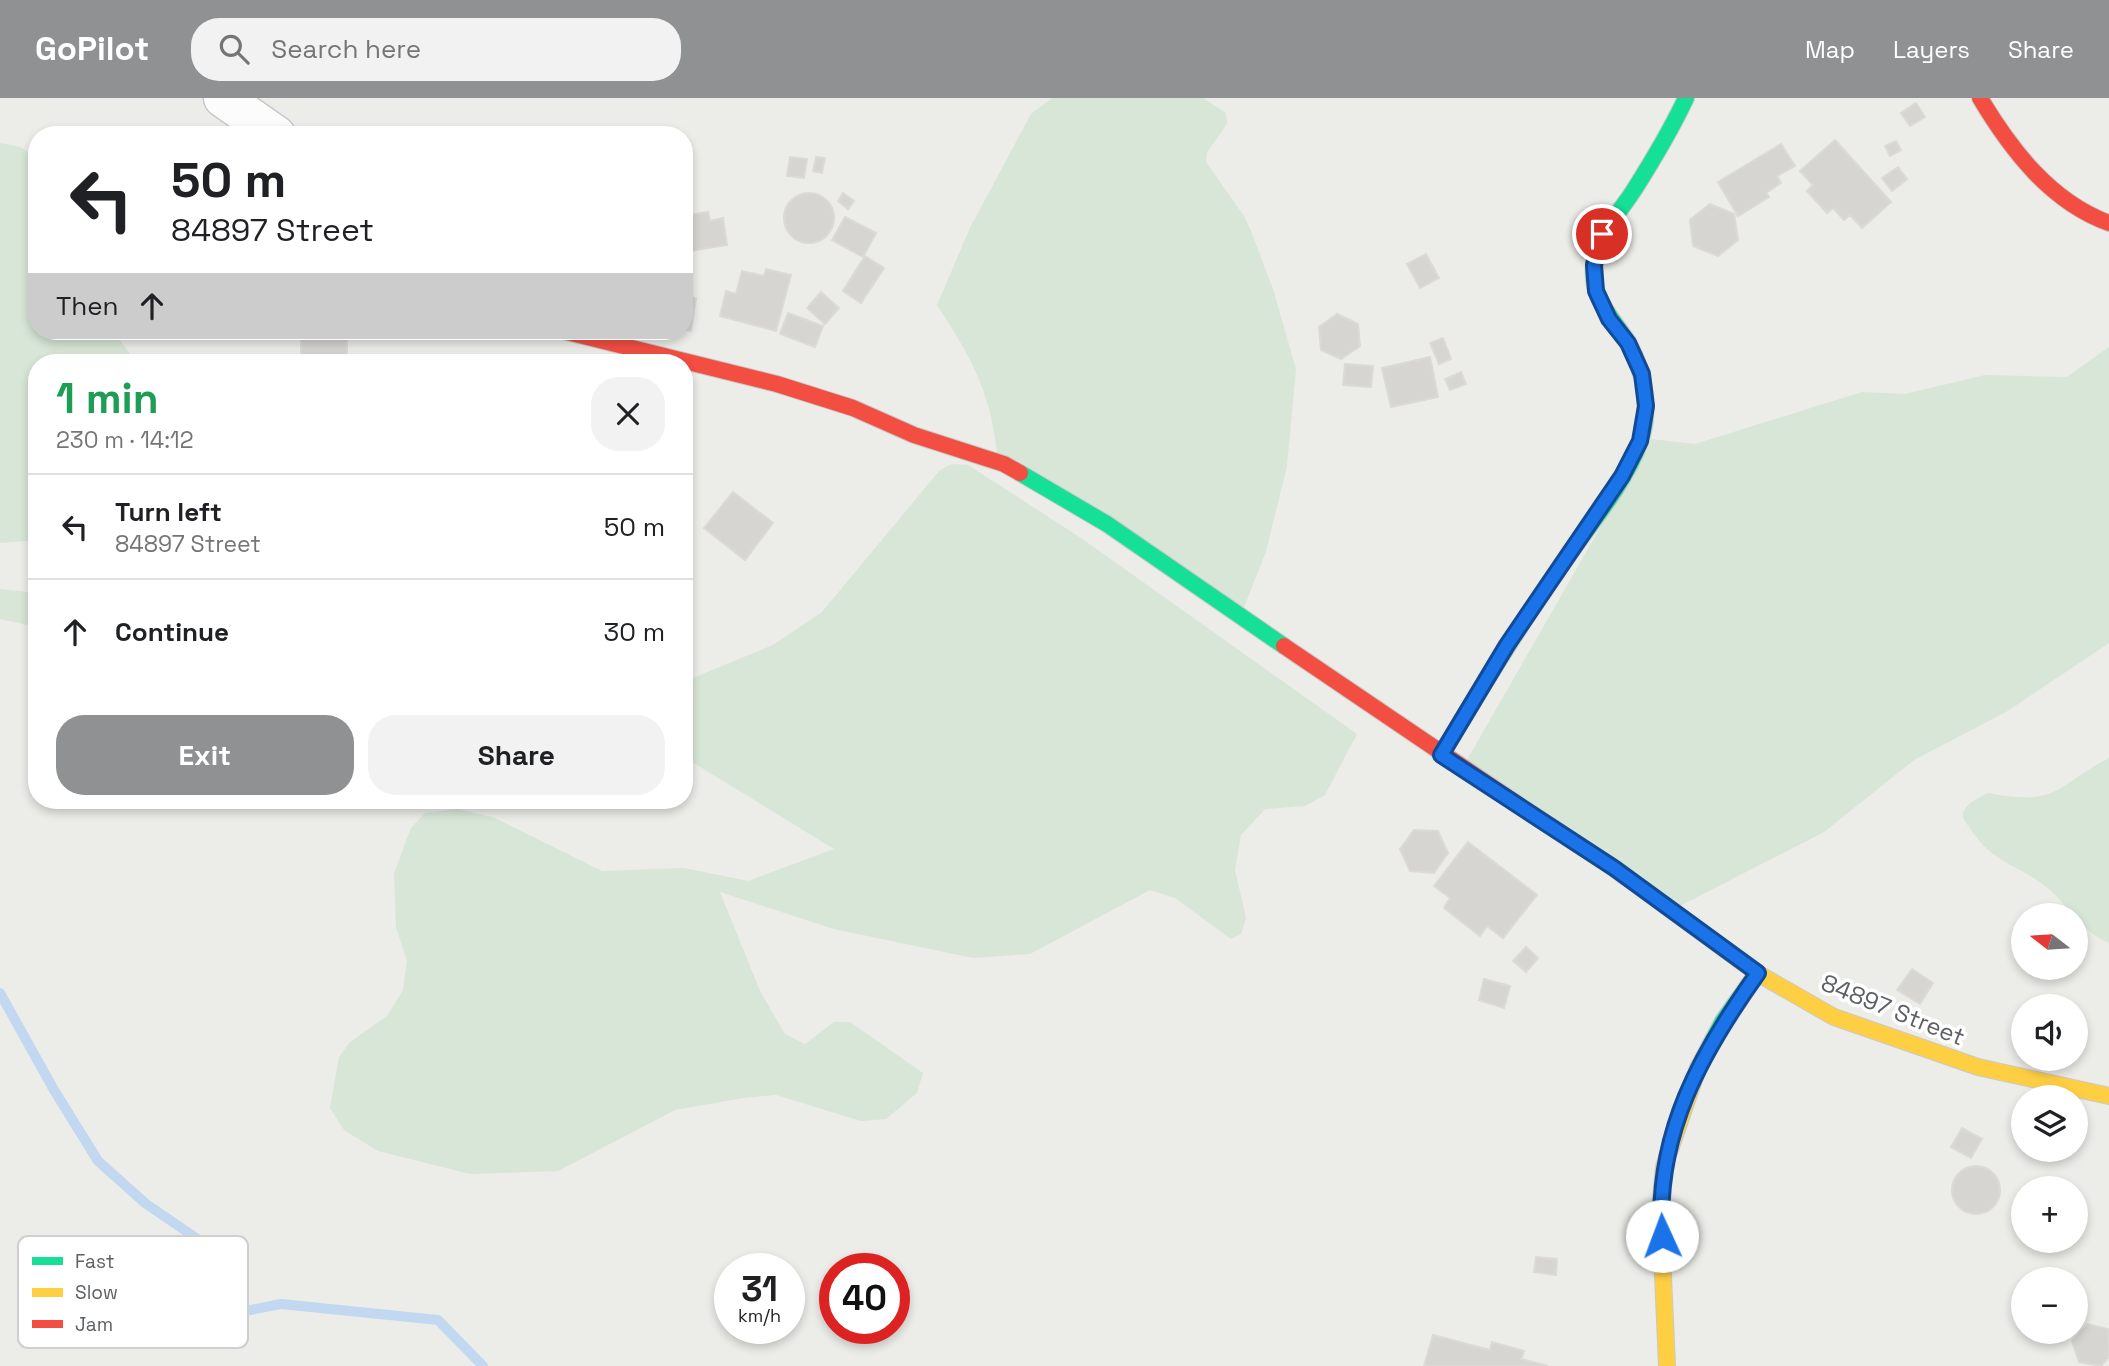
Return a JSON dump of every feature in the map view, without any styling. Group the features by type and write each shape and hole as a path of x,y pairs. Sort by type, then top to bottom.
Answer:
{"street":[{"path":"223,98 263,126"},
{"path":"1441,755 1507,645 1622,476 1640,441 1646,406 1642,374 1628,343 1609,319 1596,291 1594,265 1602,234 1632,193 1672,127 1686,98"},
{"path":"1980,98 1995,125 2049,185 2078,210 2109,223"},
{"name":"84897 Street","path":"599,340 656,354"},
{"name":"84897 Street","path":"693,363 777,384 853,408 914,435 1004,464 1107,524 1441,755 1614,868 1758,973 1834,1017 1978,1067 2109,1096"},
{"path":"1667,1366 1660,1208 1664,1167 1692,1080 1723,1021 1758,973"}],"green space":[{"path":"1052,98 1203,98 1226,113 1227,124 1207,152 1206,162 1244,216 1251,231 1273,289 1296,369 1287,466 1266,551 1243,610 997,454 990,412 978,376 937,305 970,228 1031,114"},
{"path":"0,143 20,147 28,152 28,340 120,340 130,354 28,354 28,541 0,543"},
{"path":"2109,347 2109,643 2006,712 1914,760 1824,832 1678,907 1467,760 1651,439 1695,444 1862,392 1905,394 1985,375 2067,377"},
{"path":"952,464 968,465 1081,538 1357,734 1325,795 1305,806 1265,809 1241,835 1235,870 1246,918 1241,934 1231,939 1175,898 1150,890 1030,954 973,958 834,929 720,892 760,991 785,1034 805,1044 834,1022 850,1022 923,1073 917,1093 886,1119 861,1121 776,1095 675,1110 558,1171 470,1174 378,1151 344,1130 330,1108 339,1057 350,1042 387,1016 403,990 407,961 396,927 394,873 411,828 425,813 458,809 495,818 602,871 684,868 748,881 834,849 693,763 693,678 773,645 822,612 940,470"},
{"path":"0,589 28,592 28,625 0,619"},
{"path":"2109,758 2109,943 2088,929 2088,903 2062,903 2034,878 1986,848 1963,815 1970,803 1988,793 2043,796"}],"building":[{"path":"1916,103 1925,117 1910,126 1901,113"},
{"path":"1835,140 1891,202 1862,228 1850,215 1844,220 1833,208 1827,213 1807,191 1813,185 1800,171"},
{"path":"1896,141 1901,150 1890,156 1885,146"},
{"path":"1781,144 1795,166 1777,176 1781,183 1766,193 1769,197 1738,216 1718,182"},
{"path":"790,157 807,159 804,178 787,176"},
{"path":"816,157 825,158 822,173 813,171"},
{"path":"1898,167 1907,179 1892,191 1882,178"},
{"path":"809,193 826,201 834,218 826,235 809,243 792,235 784,218 792,201"},
{"path":"843,193 854,201 848,209 838,201"},
{"path":"1710,204 1734,214 1738,240 1718,256 1693,246 1690,220"},
{"path":"708,212 710,221 723,218 727,245 693,251 693,214"},
{"path":"845,217 876,233 863,257 832,240"},
{"path":"1426,254 1439,278 1420,288 1407,264"},
{"path":"865,256 884,268 861,303 843,291"},
{"path":"766,269 791,275 776,331 720,316 726,291 736,294 742,271 764,276"},
{"path":"821,292 839,308 825,324 807,308"},
{"path":"788,313 823,326 815,347 780,334"},
{"path":"1337,314 1358,324 1360,346 1341,359 1321,350 1319,327"},
{"path":"1443,338 1451,359 1439,364 1430,343"},
{"path":"301,340 347,340 347,354 301,354"},
{"path":"1430,357 1438,397 1391,407 1382,368"},
{"path":"1345,364 1373,366 1371,387 1343,385"},
{"path":"1461,372 1466,384 1450,390 1445,379"},
{"path":"733,492 773,523 745,560 704,528"},
{"path":"1414,830 1438,831 1448,853 1434,873 1410,871 1400,849"},
{"path":"1468,842 1537,895 1503,938 1487,926 1480,936 1444,908 1450,898 1434,886"},
{"path":"1526,947 1538,958 1526,972 1513,961"},
{"path":"1912,969 1933,983 1920,1004 1897,990"},
{"path":"1484,979 1510,986 1504,1008 1479,1000"},
{"path":"1962,1128 1982,1139 1971,1158 1951,1147"},
{"path":"1976,1166 1993,1173 2000,1190 1993,1207 1976,1214 1959,1207 1952,1190 1959,1173"},
{"path":"1536,1257 1557,1259 1556,1275 1534,1272"},
{"path":"2088,1324 2108,1329 2109,1357 2101,1366 2079,1362 2073,1344 2088,1344"},
{"path":"1433,1335 1490,1350 1492,1342 1524,1351 1521,1359 1548,1366 1424,1366"}],"waterway":[{"path":"0,993 54,1090 98,1161 145,1203 193,1236"},
{"path":"248,1310 281,1304 438,1320 483,1366"}],"traffic: fast":[{"path":"1441,755 1529,613 1615,490 1640,442 1646,405 1639,367 1629,344 1599,298 1594,264 1604,234 1648,167 1686,98"},
{"path":"1020,473 1107,524 1284,646"},
{"path":"1698,1068 1723,1021 1757,973"}],"traffic: slow":[{"path":"1532,814 1614,868 1757,973 1834,1017 1978,1067 2109,1096"},
{"path":"1667,1366 1660,1208 1664,1167 1698,1068"}],"traffic: jam":[{"path":"1980,98 2005,137 2034,172 2069,202 2109,223"},
{"path":"599,340 656,354"},
{"path":"693,363 777,384 853,408 914,435 1004,464 1020,473"},
{"path":"1284,646 1532,814"}],"route":[{"path":"1602,234 1594,265 1596,291 1609,319 1628,343 1642,374 1646,406 1640,441 1622,476 1507,645 1441,755 1614,868 1758,973 1723,1021 1692,1080 1664,1167 1660,1208 1662,1236"}]}
